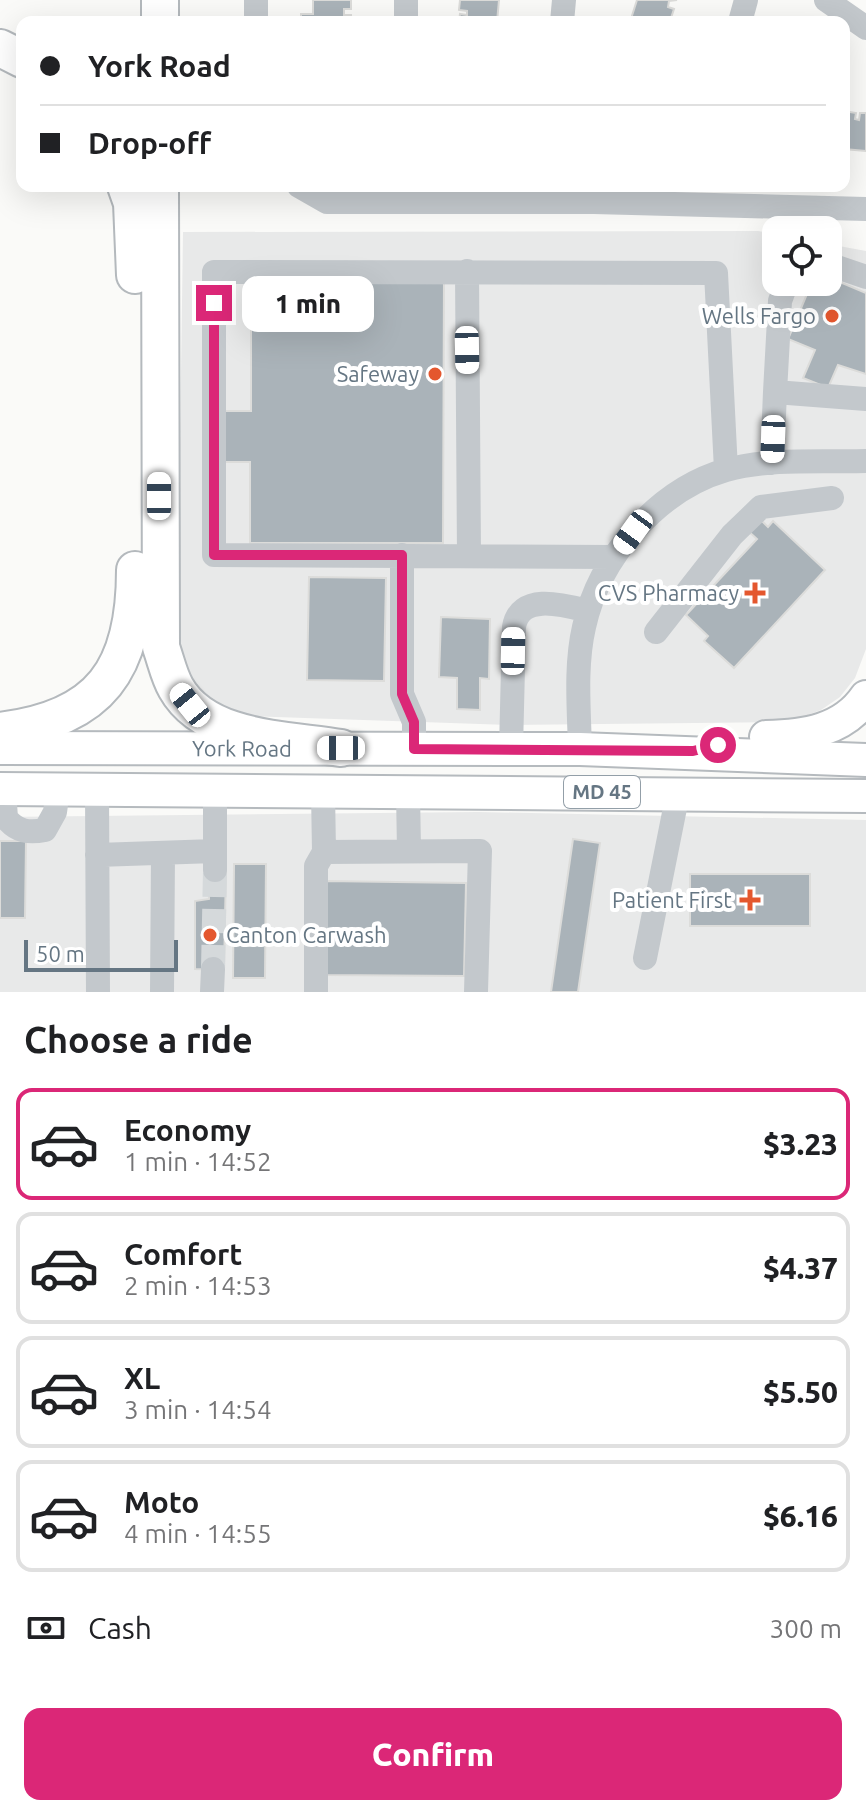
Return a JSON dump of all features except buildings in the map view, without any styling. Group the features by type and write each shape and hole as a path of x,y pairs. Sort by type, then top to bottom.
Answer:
{"highway":[{"path":"0,731 56,720 76,710 109,679 130,639 135,613 135,238 127,192"},
{"path":"160,192 161,647 177,690 208,719 236,730 341,748"}],"main road":[{"path":"693,751 743,738 804,736 830,727 853,712 866,697"},
{"name":"York Road","path":"0,748 580,749 866,760"},
{"path":"1,780 109,748"},
{"name":"York Road","path":"1,780 58,790 97,791 866,796"}],"street":[{"path":"826,0 843,16"},
{"path":"310,192 327,202 628,195 866,209"},
{"path":"842,269 866,277"},
{"path":"467,271 469,556"},
{"path":"614,557 214,555 214,272 716,273 726,470"},
{"path":"772,463 782,296"},
{"path":"775,392 866,399"},
{"path":"580,749 579,672 588,611 614,557 656,510 678,492 726,470 772,463 866,461"},
{"path":"656,632 732,535 761,507 832,498"},
{"path":"402,555 402,694 414,722 414,749"},
{"path":"511,749 514,627 518,615 532,604 564,605 588,611"},
{"path":"97,791 98,992"},
{"path":"97,855 163,853 215,860 215,792"},
{"path":"316,992 316,866 324,852 323,792"},
{"path":"408,792 409,851"},
{"path":"645,958 678,793"},
{"path":"324,852 480,851 476,992"},
{"path":"162,992 163,853"}],"shaded area":[{"path":"473,192 620,192 614,198 473,197"},
{"path":"758,231 762,232 762,296 842,296 842,247 866,251 866,649 855,678 840,697 821,710 789,722 509,725 243,716 212,701 195,684 177,656 183,232"},
{"path":"478,812 866,820 866,992 0,992 0,817"}],"tunnel":[{"path":"213,969 215,870"}],"place":[{"name":"Wells Fargo","path":"832,316"},
{"name":"Safeway","path":"435,374"},
{"name":"CVS Pharmacy","path":"755,593"},
{"name":"Patient First","path":"750,900"},
{"name":"Canton Carwash","path":"210,935"}],"route":[{"path":"214,303 214,555 402,555 402,694 414,722 414,749 693,751 718,745"}]}
